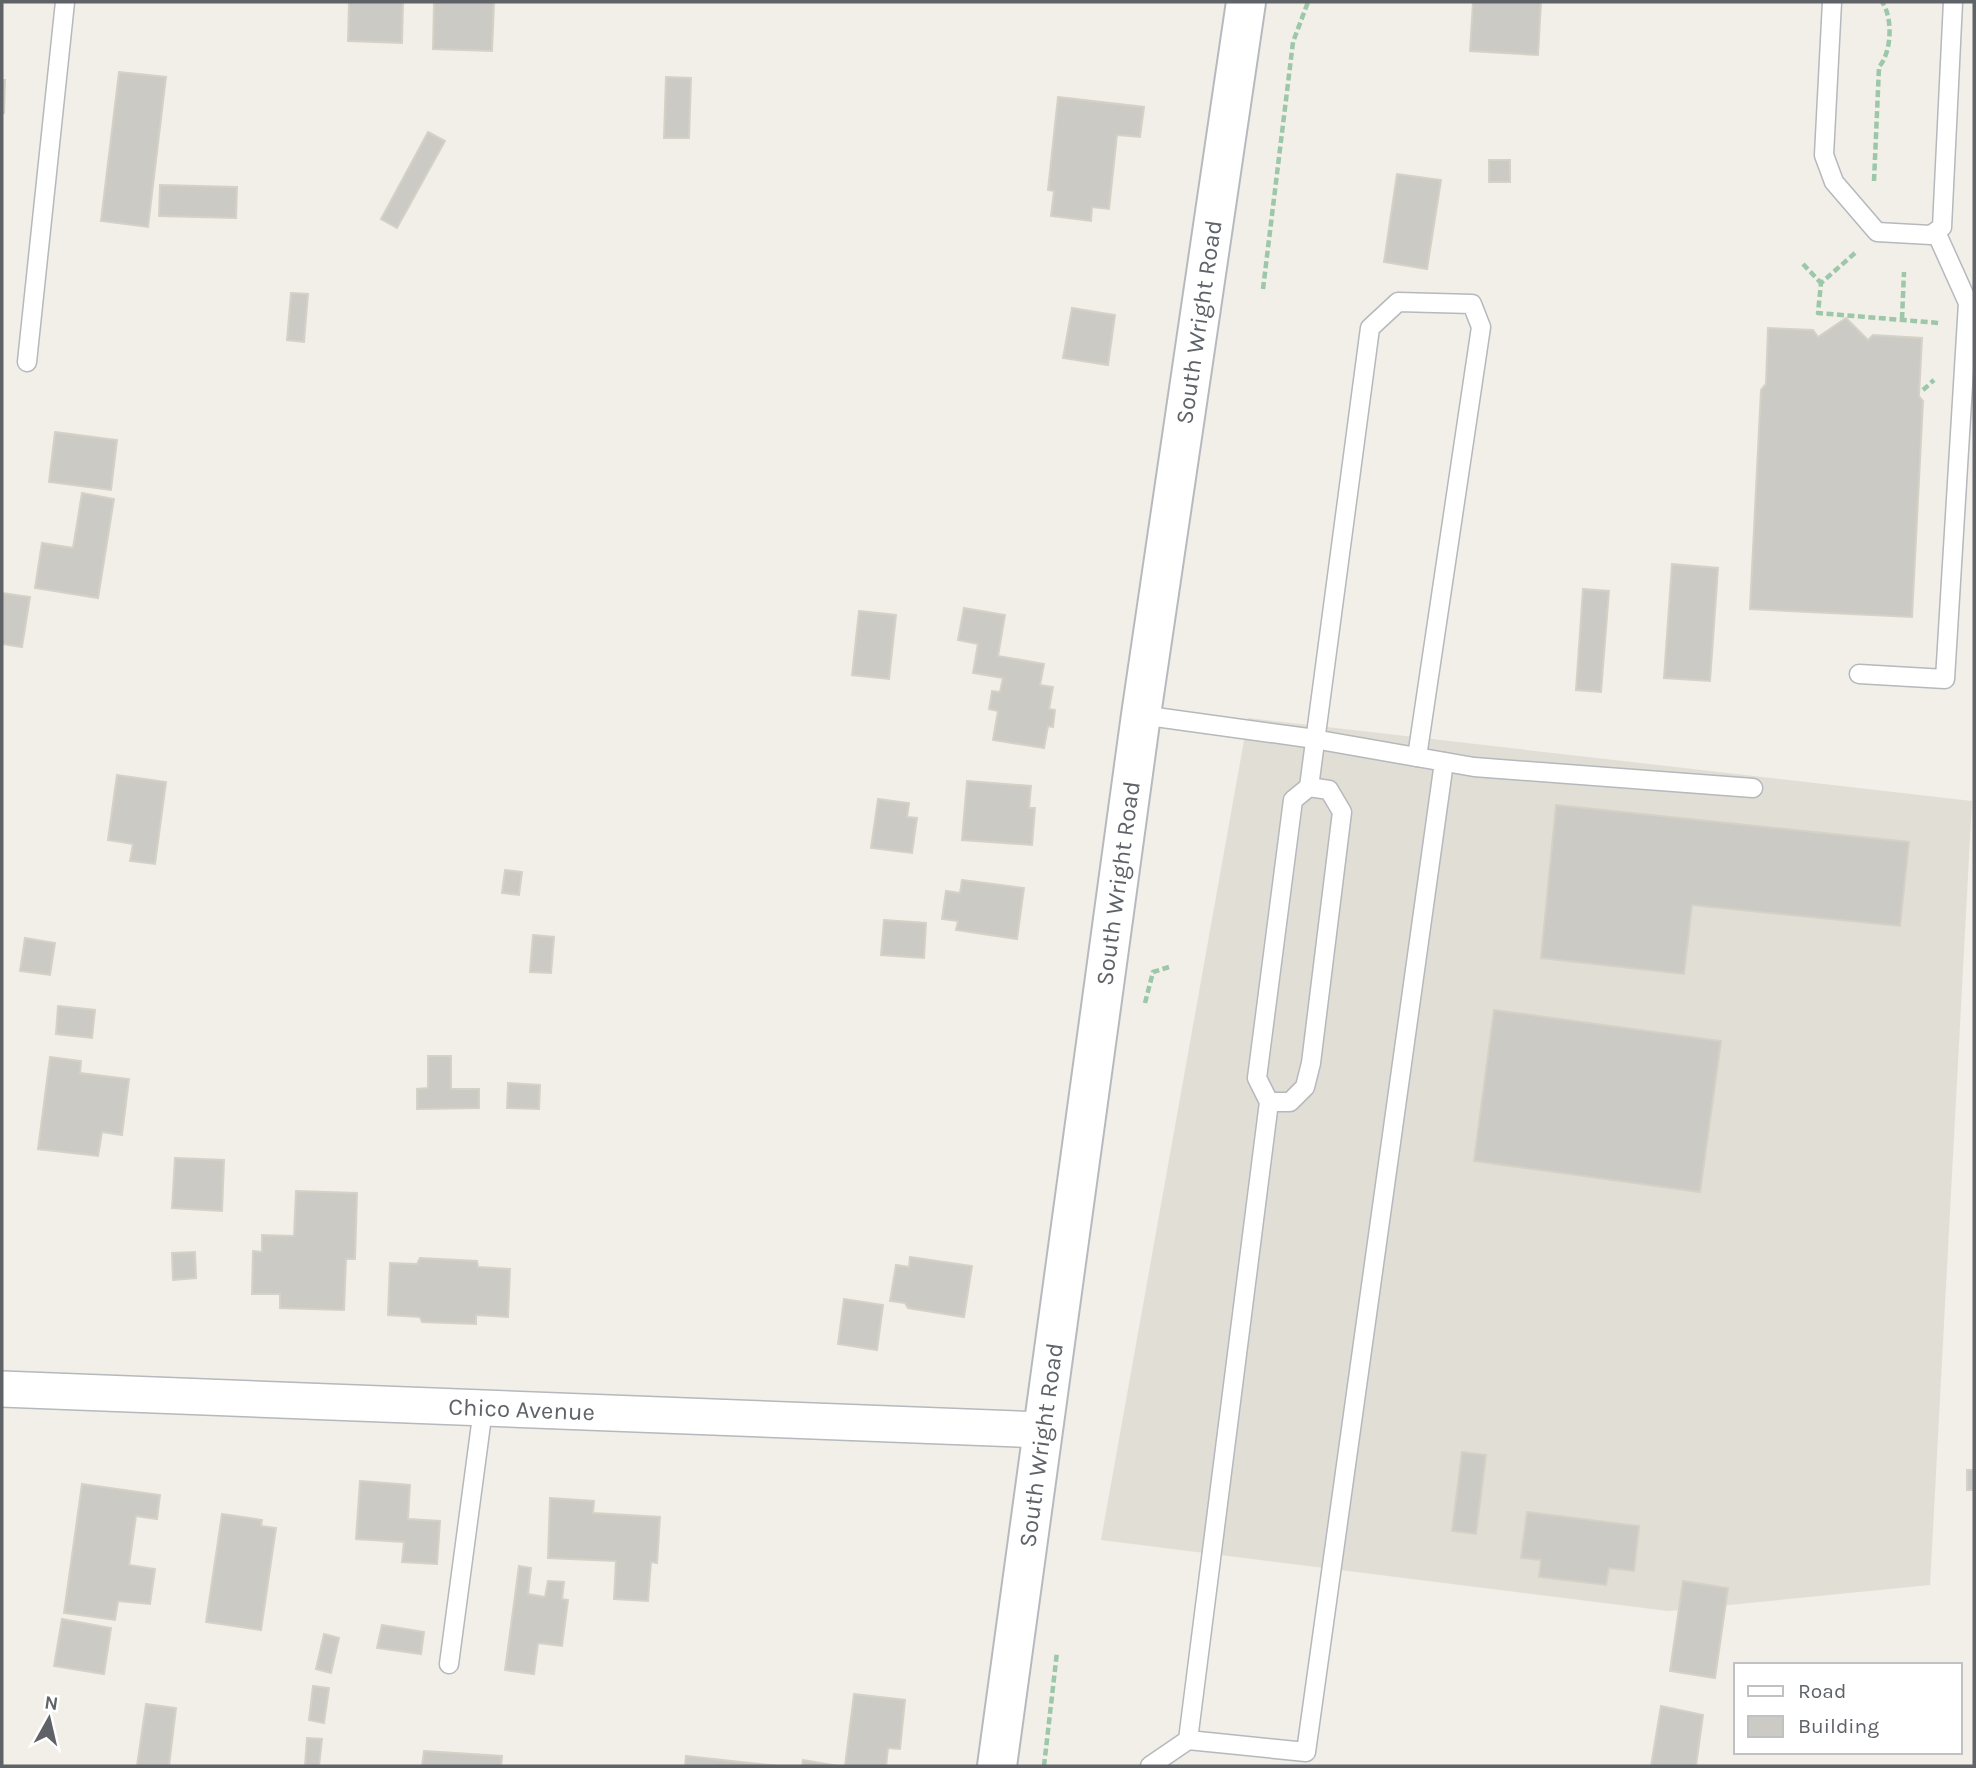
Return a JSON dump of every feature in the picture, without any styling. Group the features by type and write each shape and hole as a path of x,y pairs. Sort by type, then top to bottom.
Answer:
{"main road":[{"name":"South Wright Road","path":"998,1766 1142,715 1246,2"}],"street":[{"name":"Chico Avenue","path":"2,1389 1042,1430"}],"lane":[{"path":"27,362 65,2"},
{"path":"1832,2 1824,155 1834,182 1877,232 1931,235 1942,227 1953,2"},
{"path":"1859,674 1945,679 1968,303 1936,232"},
{"path":"1188,1741 1269,1102 1257,1078 1258,1065 1293,800 1309,787 1370,328 1398,302 1472,304 1480,327 1418,757"},
{"path":"1142,715 1315,739 1486,768 1753,788"},
{"path":"1150,1766 1188,1741 1307,1752 1444,762"},
{"path":"1269,1102 1290,1102 1304,1087 1312,1050 1342,812 1329,790 1309,787"},
{"path":"449,1664 483,1409"}],"path":[{"path":"1264,289 1293,42 1308,2"},
{"path":"1874,188 1879,67 1886,59 1889,12 1882,2"},
{"path":"1803,264 1821,283"},
{"path":"1835,270 1821,283 1818,313 1939,322 1938,334"},
{"path":"1902,319 1905,272"},
{"path":"1923,390 1935,379 1936,368"}],"shaded area":[{"path":"1248,718 1972,801 1930,1585 1668,1611 1101,1540"}],"building":[{"path":"349,2 403,2 402,43 348,41"},
{"path":"434,2 494,2 492,51 433,49"},
{"path":"1473,2 1541,2 1538,55 1470,51"},
{"path":"119,72 166,77 148,227 101,221"},
{"path":"666,77 691,78 689,138 664,138"},
{"path":"2,80 5,80 4,113 2,113"},
{"path":"1058,97 1144,107 1140,137 1117,135 1109,209 1092,207 1091,221 1051,216 1054,191 1048,190"},
{"path":"428,132 445,141 397,228 381,219"},
{"path":"1489,160 1510,160 1510,182 1489,182"},
{"path":"1397,174 1441,180 1427,269 1384,262"},
{"path":"160,185 237,187 236,218 159,216"},
{"path":"291,293 308,294 304,342 287,340"},
{"path":"1072,308 1115,315 1108,365 1063,358"},
{"path":"1846,318 1868,340 1873,335 1922,338 1919,396 1923,401 1912,617 1750,609 1761,390 1766,384 1768,328 1813,330 1818,337"},
{"path":"55,432 117,440 111,490 49,482"},
{"path":"82,493 114,499 98,598 35,588 42,543 73,548"},
{"path":"1672,564 1718,568 1710,681 1664,678"},
{"path":"1583,589 1609,591 1601,692 1576,690"},
{"path":"2,593 30,597 22,647 2,644"},
{"path":"964,608 1005,615 998,656 1044,664 1040,685 1053,687 1049,709 1055,710 1053,727 1048,726 1044,748 993,740 998,711 989,709 992,691 1000,692 1003,678 973,673 978,644 958,640"},
{"path":"859,611 896,615 889,679 852,675"},
{"path":"117,775 166,782 155,864 130,861 133,844 108,840"},
{"path":"967,781 1031,786 1029,808 1035,808 1032,845 962,840"},
{"path":"878,799 909,803 907,817 917,818 912,853 871,848"},
{"path":"1556,805 1909,842 1900,926 1692,905 1684,974 1541,958"},
{"path":"505,870 522,872 519,895 502,893"},
{"path":"962,880 1024,888 1017,939 956,930 958,921 942,919 946,891 960,893"},
{"path":"884,920 926,923 924,958 881,955"},
{"path":"533,935 554,937 551,973 530,972"},
{"path":"25,938 55,943 50,975 20,971"},
{"path":"58,1006 95,1010 92,1038 56,1034"},
{"path":"1494,1010 1721,1041 1700,1192 1474,1161"},
{"path":"428,1056 451,1056 451,1089 479,1089 479,1108 417,1109 417,1089 428,1088"},
{"path":"50,1057 81,1061 80,1073 129,1079 122,1135 102,1132 98,1156 38,1149"},
{"path":"508,1083 540,1085 539,1109 507,1108"},
{"path":"175,1158 224,1160 222,1211 172,1208"},
{"path":"296,1191 357,1193 355,1259 346,1259 344,1310 280,1308 280,1294 252,1294 253,1251 262,1252 262,1235 294,1236"},
{"path":"195,1252 196,1278 173,1280 172,1253"},
{"path":"910,1257 972,1266 964,1317 908,1308 905,1303 890,1301 896,1265 909,1267"},
{"path":"420,1258 477,1261 478,1267 510,1269 508,1317 476,1315 476,1324 422,1322 420,1317 388,1315 390,1263 417,1264"},
{"path":"844,1299 883,1305 877,1350 838,1344"},
{"path":"1462,1452 1486,1455 1476,1534 1452,1531"},
{"path":"1967,1470 1974,1470 1974,1490 1967,1490"},
{"path":"360,1481 410,1485 408,1519 440,1521 437,1564 402,1562 404,1542 356,1539"},
{"path":"82,1484 160,1495 157,1519 136,1516 129,1565 155,1569 150,1604 118,1601 115,1620 64,1613"},
{"path":"550,1498 594,1501 593,1513 660,1517 657,1563 651,1562 648,1601 614,1599 616,1561 548,1558"},
{"path":"1527,1512 1639,1526 1634,1571 1609,1568 1606,1585 1539,1577 1541,1560 1521,1558"},
{"path":"222,1514 262,1520 261,1526 276,1528 261,1630 206,1622"},
{"path":"519,1566 531,1568 528,1594 545,1597 548,1581 564,1582 562,1599 568,1600 562,1646 538,1643 534,1674 505,1670"},
{"path":"1683,1581 1728,1588 1715,1678 1670,1671"},
{"path":"62,1619 111,1628 104,1674 54,1666"},
{"path":"382,1625 424,1632 421,1654 377,1648"},
{"path":"324,1634 339,1638 331,1673 316,1669"},
{"path":"313,1686 329,1688 324,1723 309,1720"},
{"path":"854,1694 905,1700 900,1749 888,1748 886,1766 845,1766"},
{"path":"146,1704 176,1708 169,1766 137,1766"},
{"path":"1661,1706 1703,1715 1696,1766 1651,1766"},
{"path":"307,1738 322,1739 319,1766 305,1766"},
{"path":"424,1751 502,1756 501,1766 422,1766"},
{"path":"686,1756 779,1766 685,1766"},
{"path":"803,1760 838,1766 802,1766"}]}
